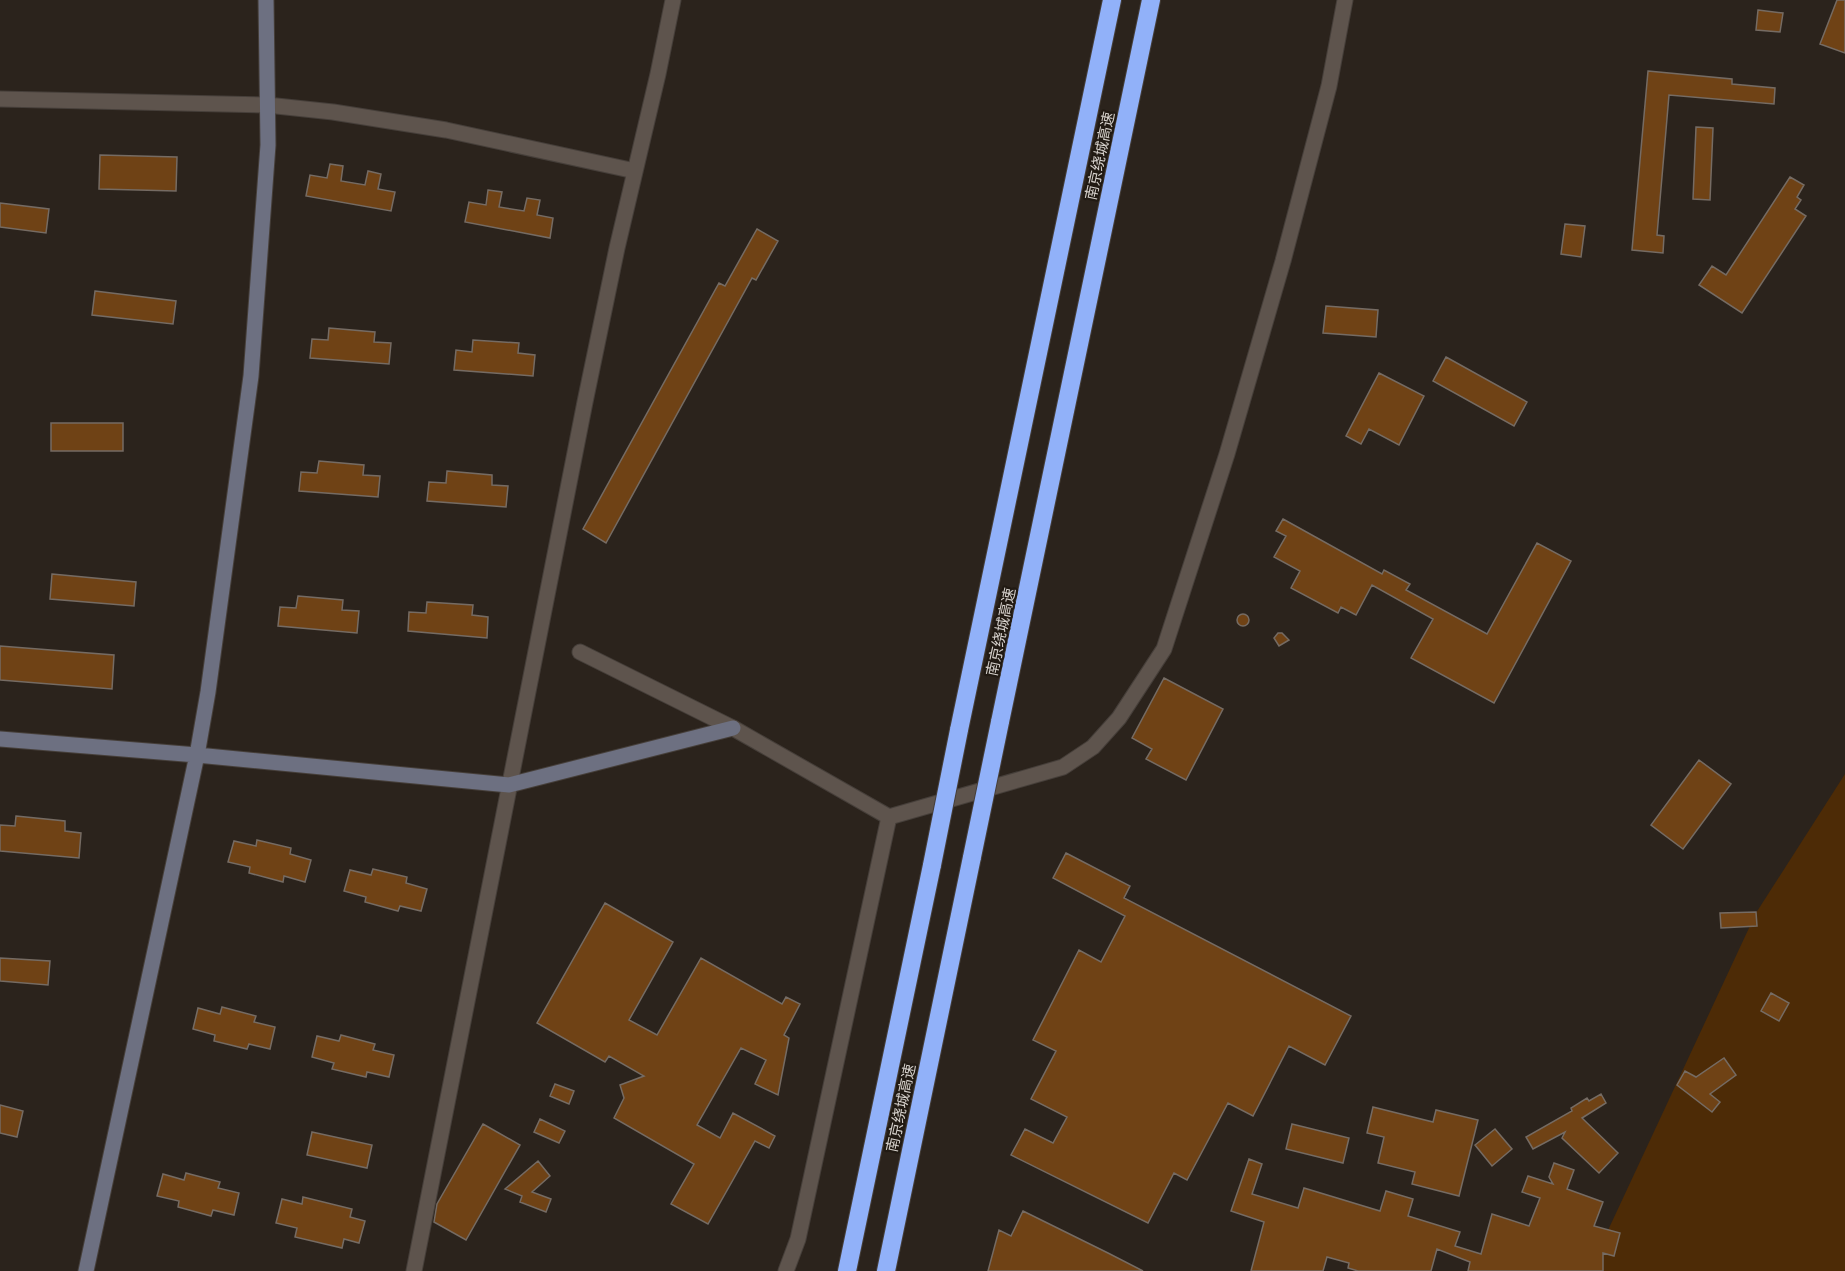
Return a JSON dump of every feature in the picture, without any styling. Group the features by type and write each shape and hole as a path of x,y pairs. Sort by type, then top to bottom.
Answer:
{"highway":[{"name":"南京绕城高速","path":"847,1271 1112,0"},
{"name":"南京绕城高速","path":"886,1271 1151,0"}],"street":[{"path":"86,1271 197,755 208,692 251,376 268,145 266,0"},
{"path":"414,1271 585,402 673,0"},
{"path":"580,652 733,728 889,817 1063,767 1093,747 1119,718 1164,649 1227,454 1279,272 1329,86 1346,0"},
{"path":"0,99 267,105 333,112 446,130 635,171"},
{"path":"0,740 197,755 509,785 733,728"},
{"path":"786,1271 798,1239 889,817"}],"shaded area":[{"path":"1845,774 1845,1271 1589,1271 1756,913"}],"building":[{"path":"1837,0 1845,0 1845,53 1820,44"},
{"path":"1758,10 1783,13 1780,32 1756,30"},
{"path":"1648,71 1732,79 1732,84 1775,88 1774,104 1669,95 1657,235 1664,236 1663,253 1632,250"},
{"path":"1696,127 1713,128 1710,200 1693,199"},
{"path":"100,155 177,157 176,191 99,189"},
{"path":"330,164 343,166 341,181 365,185 368,171 381,174 378,189 395,192 391,211 306,196 310,175 327,178"},
{"path":"1790,177 1804,185 1797,197 1801,200 1795,209 1806,216 1742,313 1699,285 1712,266 1726,275"},
{"path":"488,190 502,192 499,207 524,211 527,198 540,200 537,215 553,218 550,238 465,222 469,202 486,205"},
{"path":"0,203 49,209 46,233 0,227"},
{"path":"1565,224 1585,226 1581,257 1561,254"},
{"path":"757,229 778,241 756,280 752,278 606,543 583,529 719,283 725,286"},
{"path":"95,291 176,301 173,324 92,315"},
{"path":"1326,306 1378,310 1376,337 1323,333"},
{"path":"329,328 375,332 374,342 391,343 389,364 310,358 312,339 328,340"},
{"path":"473,340 519,343 518,353 535,355 533,376 454,370 456,350 472,352"},
{"path":"1446,357 1527,402 1514,426 1433,381"},
{"path":"1379,373 1424,396 1399,445 1369,429 1361,444 1346,436"},
{"path":"51,423 123,423 123,451 51,451"},
{"path":"319,461 364,465 363,475 380,476 378,497 299,491 301,472 317,473"},
{"path":"447,471 492,475 492,485 508,486 506,507 427,501 429,482 446,483"},
{"path":"1283,519 1382,574 1384,570 1410,584 1406,590 1487,634 1537,543 1571,561 1494,703 1411,658 1433,619 1372,585 1356,615 1341,607 1338,613 1291,588 1300,571 1274,557 1286,536 1276,531"},
{"path":"52,574 136,582 134,606 50,599"},
{"path":"298,596 343,600 342,610 359,611 357,633 278,626 280,607 296,608"},
{"path":"427,602 473,605 472,615 488,617 487,638 408,631 409,612 426,613"},
{"path":"1245,614 1249,620 1245,626 1241,626 1237,618"},
{"path":"1278,633 1282,633 1289,640 1279,646 1274,638"},
{"path":"0,646 114,655 112,689 0,680"},
{"path":"1164,678 1223,709 1186,780 1146,759 1152,749 1132,738"},
{"path":"1699,760 1731,784 1683,849 1651,825"},
{"path":"16,816 65,821 65,831 81,833 79,858 0,851 0,825 15,826"},
{"path":"257,840 291,848 290,854 311,860 305,882 284,876 283,882 249,873 250,867 228,862 234,841 256,846"},
{"path":"1066,853 1130,886 1124,898 1351,1016 1325,1065 1289,1046 1253,1116 1228,1103 1187,1180 1174,1173 1148,1223 1011,1155 1025,1129 1053,1143 1067,1117 1031,1099 1056,1051 1033,1040 1079,950 1101,962 1125,916 1053,878"},
{"path":"373,869 407,877 406,883 427,889 421,911 400,906 398,911 365,902 366,897 344,891 350,870 371,875"},
{"path":"605,903 673,942 629,1020 657,1035 701,958 782,1004 786,997 800,1004 784,1035 789,1038 778,1095 755,1084 766,1060 741,1048 697,1125 720,1138 733,1113 775,1136 769,1148 755,1141 708,1224 671,1204 694,1164 614,1118 624,1098 620,1085 644,1076 609,1056 605,1062 537,1023"},
{"path":"1756,912 1757,926 1721,928 1720,913"},
{"path":"0,958 50,961 48,985 0,981"},
{"path":"1771,993 1789,1003 1779,1021 1761,1011"},
{"path":"222,1007 256,1016 254,1022 275,1027 270,1049 249,1044 247,1049 214,1041 215,1035 193,1029 198,1008 220,1014"},
{"path":"341,1035 375,1044 373,1050 394,1055 389,1077 367,1072 366,1077 332,1069 334,1063 312,1057 317,1036 339,1041"},
{"path":"1724,1058 1736,1075 1710,1094 1720,1102 1712,1112 1677,1085 1685,1071 1696,1077"},
{"path":"555,1084 574,1091 569,1104 550,1096"},
{"path":"1601,1094 1606,1103 1582,1118 1618,1153 1599,1173 1562,1138 1565,1132 1533,1149 1526,1137 1572,1111 1571,1108 1587,1098 1589,1101"},
{"path":"0,1105 23,1111 17,1137 0,1133"},
{"path":"1373,1107 1433,1122 1436,1110 1478,1120 1459,1196 1412,1184 1415,1172 1378,1163 1384,1137 1367,1133"},
{"path":"540,1119 565,1131 559,1143 534,1132"},
{"path":"483,1124 520,1145 466,1240 434,1222 437,1204"},
{"path":"1292,1124 1349,1138 1343,1163 1286,1149"},
{"path":"1495,1129 1512,1149 1492,1166 1475,1145"},
{"path":"312,1132 372,1145 367,1168 307,1155"},
{"path":"1249,1159 1262,1164 1252,1194 1298,1208 1304,1188 1380,1211 1386,1191 1413,1199 1408,1216 1460,1232 1455,1246 1481,1254 1492,1214 1529,1226 1540,1198 1522,1192 1528,1176 1553,1184 1549,1177 1554,1163 1574,1170 1567,1189 1603,1202 1594,1226 1620,1233 1614,1256 1603,1253 1603,1271 1468,1271 1470,1262 1437,1249 1431,1271 1358,1271 1348,1268 1349,1263 1327,1257 1323,1271 1251,1271 1264,1222 1231,1211"},
{"path":"538,1161 550,1176 532,1192 551,1199 546,1212 520,1202 522,1196 505,1189"},
{"path":"186,1173 220,1182 218,1188 239,1193 234,1215 213,1210 211,1216 178,1207 179,1201 157,1196 163,1174 184,1180"},
{"path":"303,1197 352,1209 350,1217 365,1221 359,1243 344,1239 342,1248 295,1237 297,1228 276,1223 282,1199 302,1204"},
{"path":"1023,1211 1143,1271 988,1271 999,1230 1011,1236"}]}
